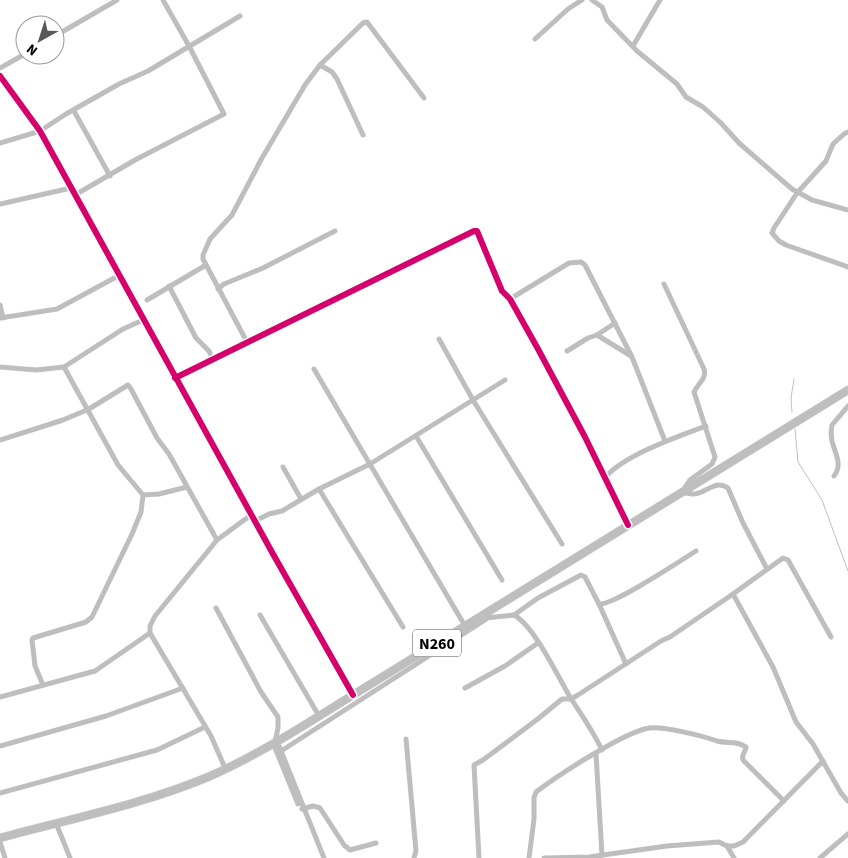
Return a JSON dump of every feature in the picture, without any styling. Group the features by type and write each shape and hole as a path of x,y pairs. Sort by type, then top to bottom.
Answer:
{"main road":[{"name":"N260","path":"0,838 124,806 174,790 225,768 275,742 848,390"}],"street":[{"path":"65,30 117,0"},
{"path":"75,196 135,160 224,114 190,46 163,0"},
{"path":"535,39 568,9 582,0"},
{"path":"592,0 602,7 607,20 633,46 677,84 686,97 699,103 739,142 797,193 812,200 848,210"},
{"path":"633,46 660,0"},
{"path":"0,143 40,131 118,84 148,71 240,16"},
{"path":"248,344 218,289 203,255 210,239 232,215 304,85 320,65 366,22 370,24 424,98"},
{"path":"0,68 15,60"},
{"path":"320,65 332,72 337,80 363,134"},
{"path":"0,76 40,131 118,276 353,695"},
{"path":"74,111 110,176"},
{"path":"848,132 834,144 823,165 797,193 772,233 774,237 786,245 848,268"},
{"path":"0,204 71,188"},
{"path":"218,289 224,284 263,268 335,231"},
{"path":"175,378 477,231 502,291 510,299 606,478 628,525"},
{"path":"510,299 569,263 581,262 585,265 632,357 665,441"},
{"path":"147,300 206,265"},
{"path":"0,305 2,318 57,309 118,276"},
{"path":"664,284 704,369 704,378 694,392 715,457 714,461 690,480 682,492 697,494 713,485 720,484 728,488 743,523 767,569"},
{"path":"169,286 196,338 209,351 213,360"},
{"path":"0,367 36,370 64,367 123,329 143,320"},
{"path":"567,351 615,323"},
{"path":"597,335 632,357"},
{"path":"439,339 473,400 562,544"},
{"path":"43,685 35,666 33,638 86,622 92,617 141,512 142,495 122,472 89,409 64,367"},
{"path":"314,369 465,626"},
{"path":"255,521 269,514 282,511 319,489 370,464 505,380"},
{"path":"0,440 63,420 89,409 128,386 217,540"},
{"path":"834,476 839,467 838,458 832,443 832,425 848,406"},
{"path":"606,478 616,468 665,441 706,426"},
{"path":"416,436 502,580"},
{"path":"283,467 301,499"},
{"path":"142,495 160,494 187,487"},
{"path":"319,489 403,627"},
{"path":"225,768 214,742 150,633 150,626 155,616 217,540 251,515"},
{"path":"599,604 603,605 618,598 696,551"},
{"path":"479,858 474,765 539,718 562,698 571,699 733,594 783,558 788,560 831,637"},
{"path":"475,620 514,615 538,598 581,575 585,577 599,604 626,664"},
{"path":"733,594 773,667 796,722 823,761 841,794 848,801"},
{"path":"216,608 261,692 278,717 275,742 322,858"},
{"path":"260,615 319,716"},
{"path":"514,615 526,625 538,643 571,699 583,714 602,750"},
{"path":"280,752 488,618"},
{"path":"0,697 100,669 108,661 150,633"},
{"path":"464,688 505,666 538,643"},
{"path":"0,746 106,716 183,688"},
{"path":"0,793 157,750 205,728"},
{"path":"529,858 535,795 542,788 602,750 627,736 651,728 724,743 737,742 746,747 743,760 784,801"},
{"path":"406,739 416,851 414,858"},
{"path":"596,754 602,855"},
{"path":"726,846 734,846 743,842 823,761"},
{"path":"302,809 313,806 320,808 344,845 350,850 376,843"},
{"path":"56,823 70,858"},
{"path":"820,858 848,834"},
{"path":"0,842 5,858"},
{"path":"544,858 602,855 667,846 719,842 726,846 734,858"}],"waterway":[{"path":"792,412 791,398 794,379"},
{"path":"795,429 798,462 822,500 848,571"}],"cycle path":[{"path":"0,76 40,131 273,554 353,695"},
{"path":"175,378 477,231 502,291 510,299 538,349 585,437 628,525"}]}
